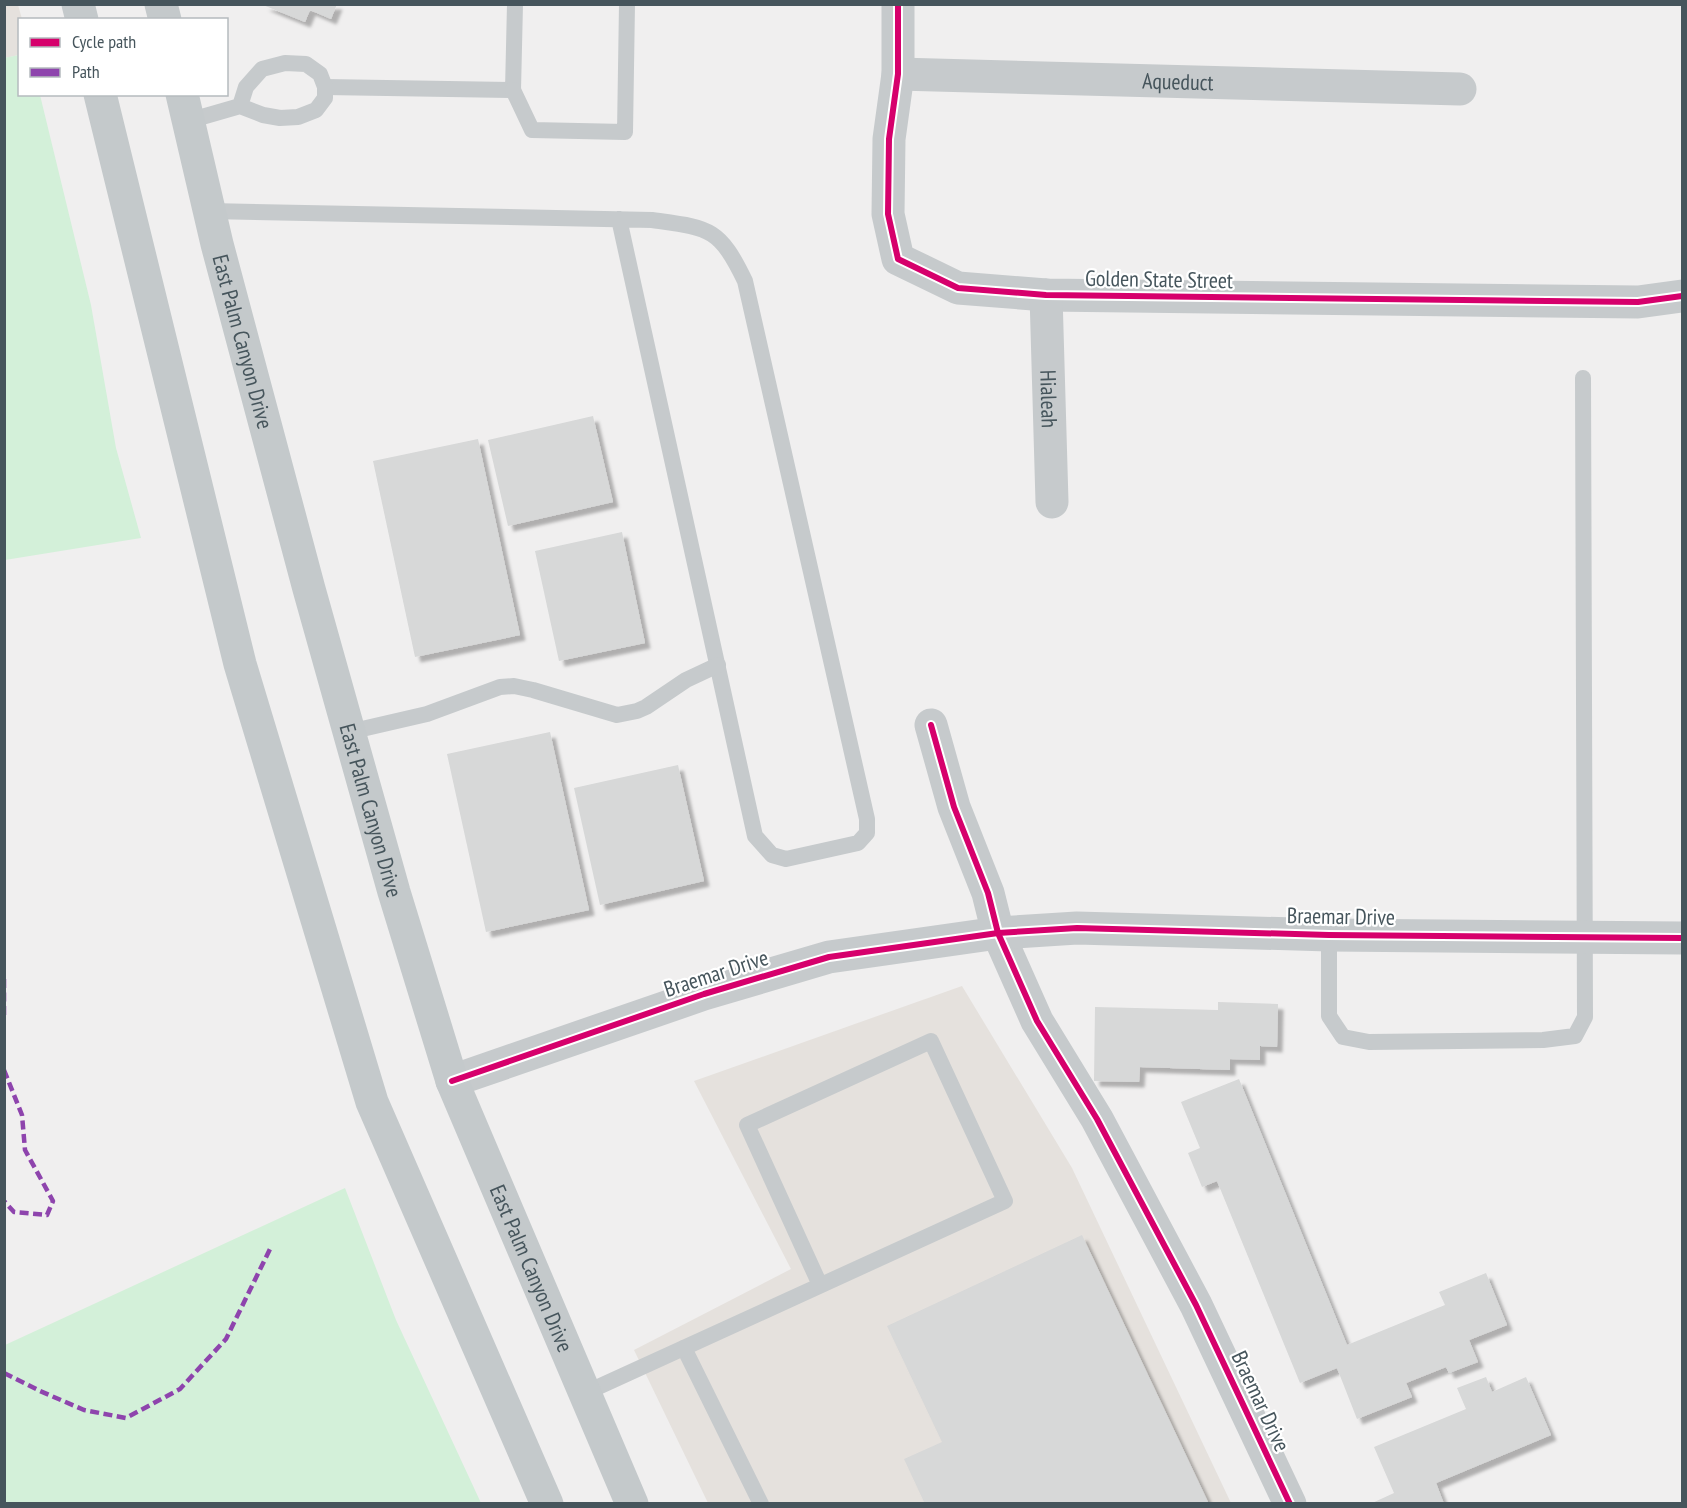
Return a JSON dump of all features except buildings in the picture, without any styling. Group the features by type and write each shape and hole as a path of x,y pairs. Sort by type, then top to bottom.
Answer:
{"main road":[{"path":"100,96 240,664 372,1102 546,1503"},
{"name":"East Palm Canyon Drive","path":"185,108 209,211 309,590 394,892 452,1081 632,1503"}],"street":[{"name":"Golden State Street","path":"898,4 898,74 889,139 888,214 898,259 958,288 1046,295 1638,302 1683,296"},
{"name":"Aqueduct","path":"898,74 1460,88"},
{"name":"Hialeah","path":"1046,295 1052,502"},
{"name":"Braemar Drive","path":"931,725 954,807 988,893 998,933 1037,1021 1097,1119 1196,1305 1290,1503"},
{"name":"Braemar Drive","path":"452,1081 704,994 829,957 998,933 1077,928 1329,935 1683,938"}],"lane":[{"path":"515,4 513,90 532,130 625,132 627,4"},
{"path":"185,108 240,106 263,116 298,117 316,110 325,98 325,87 320,74 306,64 285,63 262,69 246,87 240,106"},
{"path":"325,87 513,90"},
{"path":"209,211 652,219 698,226 711,232 732,253 745,281 867,819 867,833 858,843 786,859 772,855 755,836 620,219"},
{"path":"1329,935 1329,1016 1343,1038 1369,1042 1543,1040 1575,1036 1585,1017 1583,378"},
{"path":"349,732 427,714 500,687 514,686 616,715 646,707 679,684 718,665"},
{"path":"585,1393 820,1286 1005,1201 932,1041 747,1125 820,1286"},
{"path":"684,1348 761,1503"}],"shaded area":[{"path":"4,5 18,5 22,18 18,18 18,55 5,58"},
{"path":"962,986 1072,1168 1231,1503 708,1503 634,1350 791,1269 694,1081"}],"green space":[{"path":"18,55 18,96 40,96 91,305 116,448 141,538 5,560 4,58"},
{"path":"345,1188 396,1320 481,1503 5,1503 5,1345"}],"marked path":[{"path":"4,979 4,1018"},
{"path":"4,1070 22,1115 25,1150 53,1201 47,1215 14,1212 4,1201"},
{"path":"4,1373 84,1410 126,1418 180,1389 226,1339 271,1247"}],"cycle path":[{"path":"898,4 898,74 889,139 888,214 898,259 958,288 1046,295 1638,302 1682,296"},
{"path":"931,725 954,807 988,893 998,933 1037,1021 1097,1119 1196,1305 1290,1504"},
{"path":"452,1081 704,994 829,957 998,933 1077,928 1329,935 1682,938"}]}
